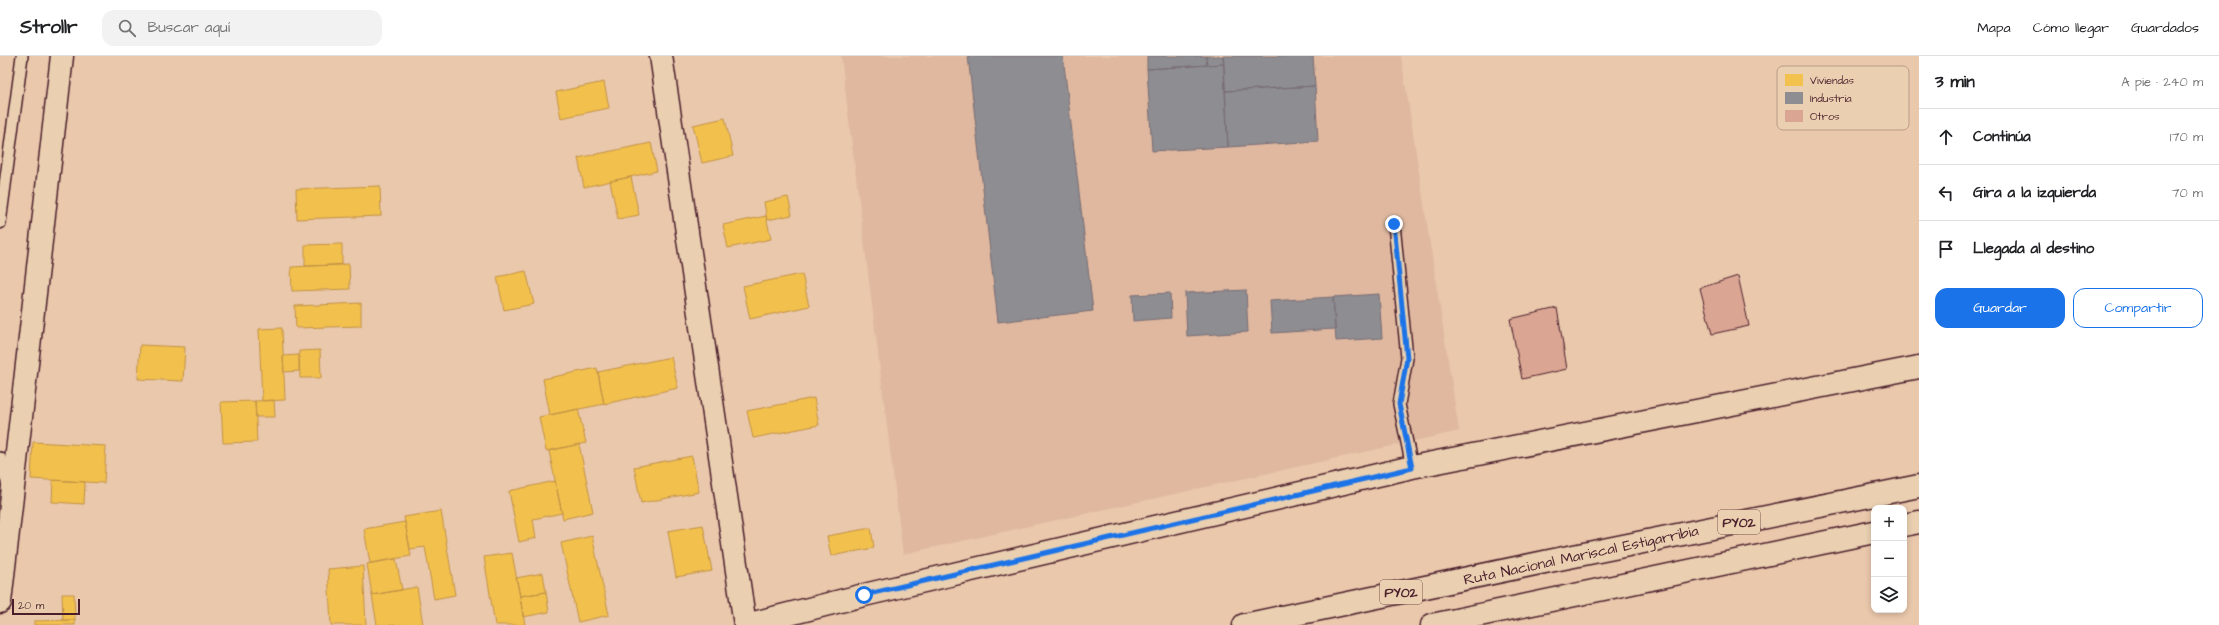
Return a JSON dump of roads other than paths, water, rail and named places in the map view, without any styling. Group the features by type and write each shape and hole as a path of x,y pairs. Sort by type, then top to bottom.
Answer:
{"main road":[{"path":"661,56 746,625 864,595 1412,468 1919,367"},
{"path":"0,602 11,497 64,57"},
{"name":"Ruta Nacional Mariscal Estigarribia","path":"1244,625 1919,486"},
{"path":"1907,524 1919,522"},
{"name":"PY02","path":"1432,625 1871,533"}],"lane":[{"path":"0,223 22,56"},
{"path":"1394,224 1407,358 1399,404 1412,468"},
{"path":"0,458 11,497"}]}
